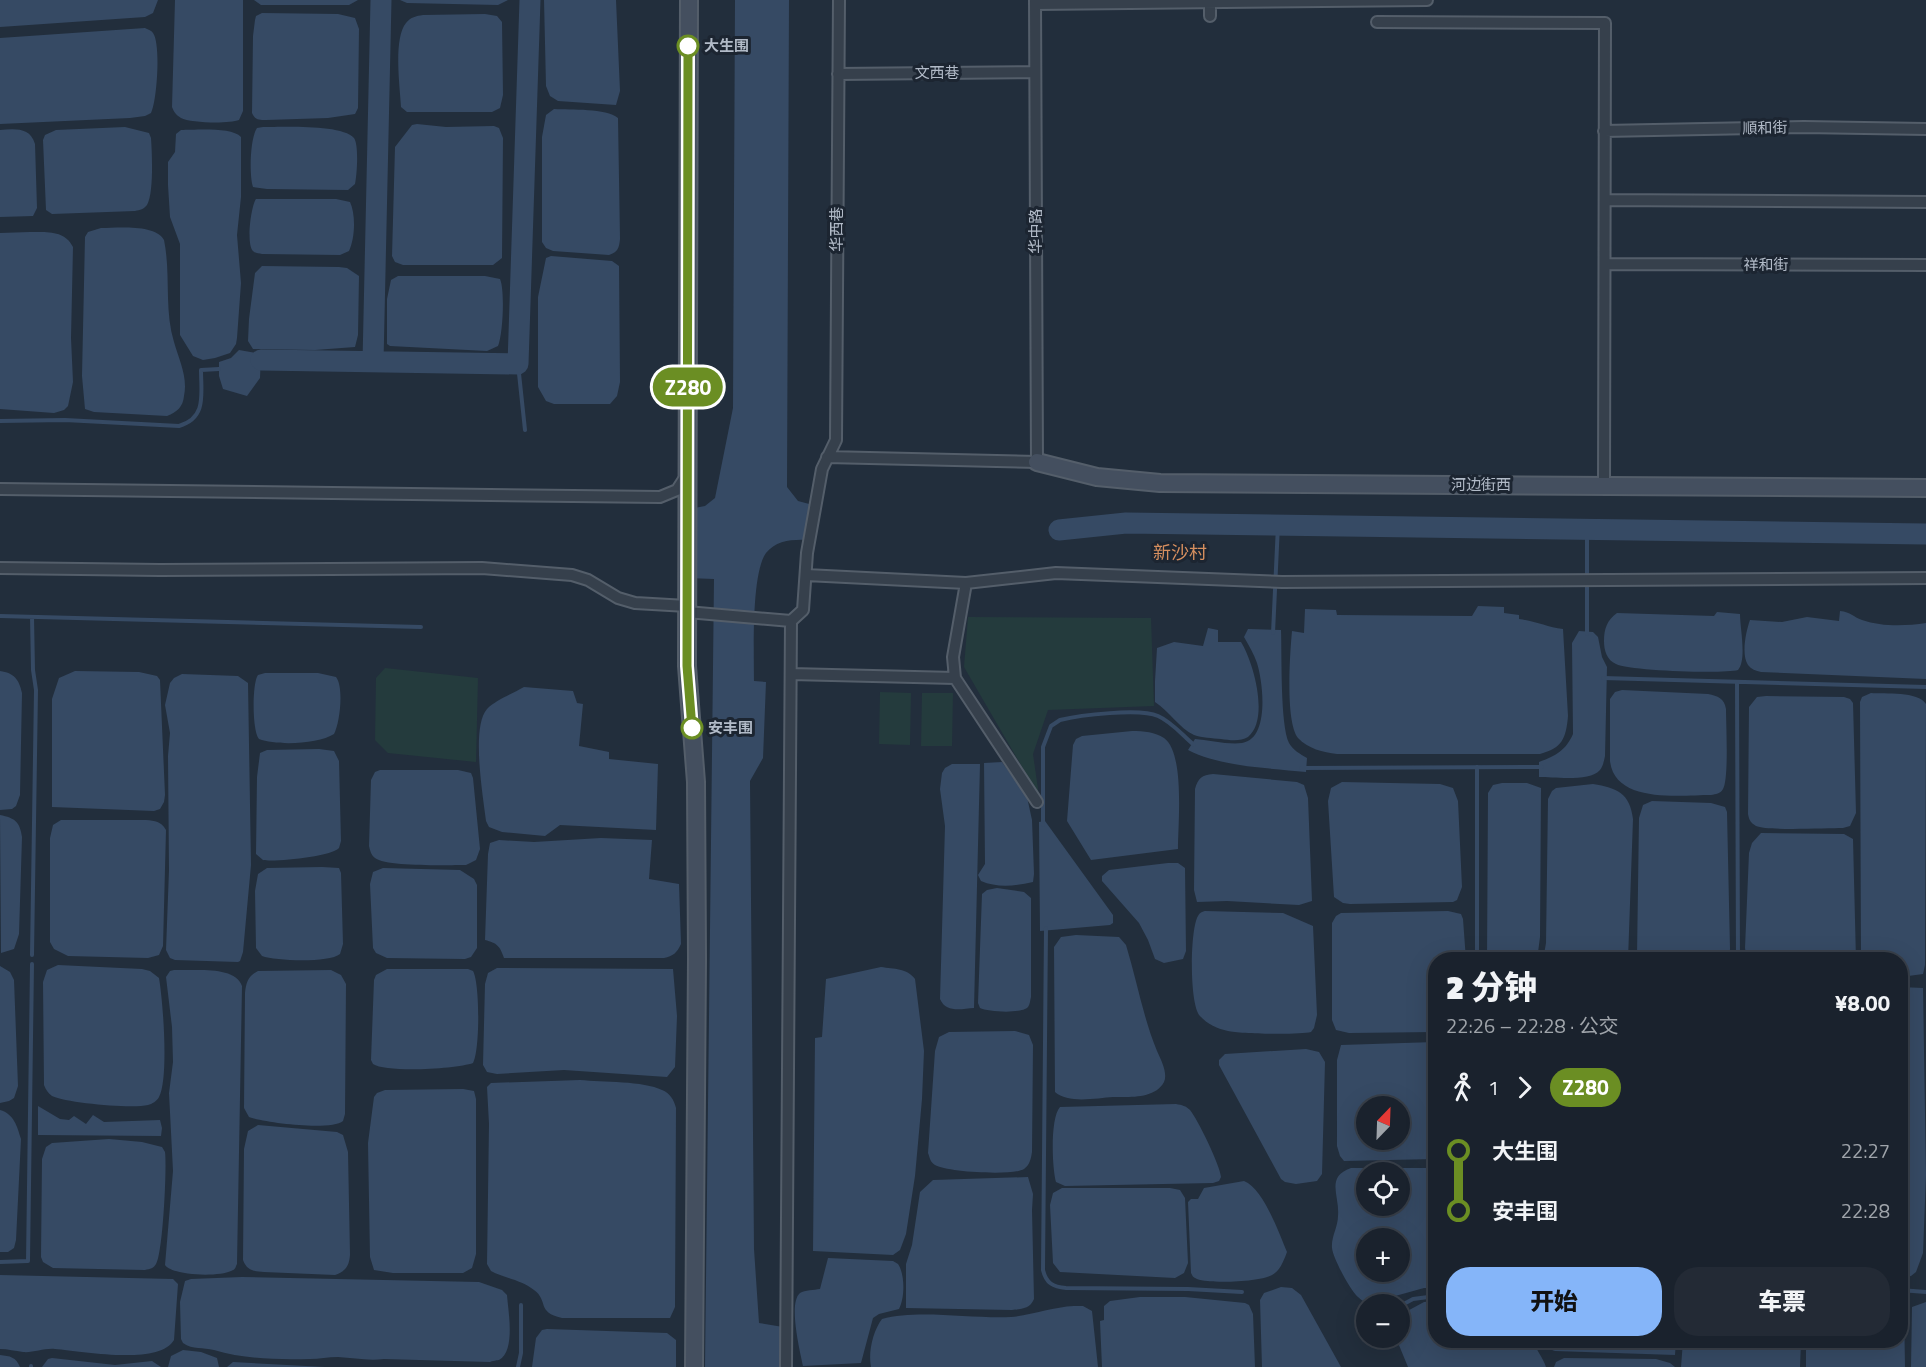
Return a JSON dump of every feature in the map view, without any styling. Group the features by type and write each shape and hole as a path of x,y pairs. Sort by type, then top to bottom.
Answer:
{"street":[{"path":"688,0 687,666 696,782 694,1367"},
{"name":"华西巷","path":"791,621 803,610 822,469 836,440 839,0"},
{"path":"1209,16 1210,0"},
{"path":"1035,2 1427,0"},
{"name":"华中路","path":"1035,2 1038,462"},
{"path":"1377,22 1605,23 1604,486"},
{"name":"文西巷","path":"838,74 1035,72"},
{"name":"順和街","path":"1604,131 1926,129"},
{"path":"1605,200 1926,202"},
{"name":"祥和街","path":"1605,264 1926,265"},
{"path":"827,457 1038,462"},
{"name":"河边街西","path":"1038,462 1097,477 1160,483 1926,489"},
{"path":"0,489 660,497 677,490 687,474"},
{"path":"0,568 160,570 482,568 572,575 588,580 618,598 635,603 791,621 786,1367"},
{"path":"806,575 966,582 1056,573 1268,582 1926,578"},
{"path":"966,582 953,657 955,678 1037,802"},
{"path":"791,674 955,678"}],"green space":[{"path":"968,617 1151,618 1154,706 1048,710 1033,754 1039,796 964,667"},
{"path":"385,668 478,678 476,762 388,753 375,740 376,678"},
{"path":"880,692 911,693 910,745 879,744"},
{"path":"922,693 953,693 952,746 921,746"}],"water":[{"path":"0,0 158,0 153,13 145,17 0,27"},
{"path":"175,0 243,0 243,111 239,120 192,121 176,115 172,107"},
{"path":"254,0 358,0 349,5 261,5"},
{"path":"400,0 508,0 498,5 407,3"},
{"path":"544,0 616,0 620,91 616,105 558,101 550,96 546,86"},
{"path":"735,0 789,0 787,487 798,501 813,505 809,540 791,540 780,543 766,553 758,578 754,615 754,681 766,682 763,758 750,781 754,1249 759,1323 783,1327 781,1367 705,1367 714,579 688,578 689,509 705,506 715,498 733,408"},
{"path":"262,13 338,14 355,18 359,29 358,108 355,114 328,118 266,120 254,117 252,113 253,36 256,16"},
{"path":"485,14 497,16 502,22 503,95 500,108 492,112 407,112 401,107 398,51 402,30 406,23 414,17 423,15"},
{"path":"145,28 153,33 157,48 156,85 151,113 130,118 0,124 0,38"},
{"path":"554,109 597,111 618,118 620,239 618,249 609,255 553,251 546,248 542,242 542,137 546,115"},
{"path":"412,125 499,128 503,138 502,258 493,265 403,265 395,262 392,256 395,147"},
{"path":"125,127 149,133 151,138 152,182 147,205 135,211 52,214 46,210 43,140 45,135 56,130"},
{"path":"257,128 325,128 337,130 354,138 357,147 355,184 348,190 253,187 251,166 253,140"},
{"path":"0,130 21,130 33,138 37,208 33,216 0,217"},
{"path":"181,130 222,130 241,137 241,197 237,235 241,283 236,344 230,353 203,360 193,356 180,335 180,244 170,217 168,162 175,152 176,134"},
{"path":"256,199 336,199 350,202 354,226 349,251 340,255 255,253 251,247 250,233"},
{"path":"101,228 145,229 153,231 164,240 171,330 185,382 181,406 167,416 94,412 85,409 82,376 85,237 88,232"},
{"path":"49,232 60,235 70,241 73,247 71,338 73,382 68,406 54,413 0,409 0,233"},
{"path":"551,256 612,261 619,266 620,382 617,396 610,404 554,404 546,401 538,387 538,297 546,258"},
{"path":"262,266 339,267 347,268 359,276 358,335 355,347 315,350 253,349 248,341 249,319 255,273"},
{"path":"398,276 485,276 500,279 503,312 498,346 487,351 387,344 387,299 391,280"},
{"path":"239,350 261,354 260,378 247,396 223,389 219,376 219,362 231,358"},
{"path":"1478,606 1504,607 1504,613 1519,615 1519,619 1563,629 1568,716 1564,737 1553,749 1540,754 1337,754 1311,747 1298,738 1291,717 1290,655 1292,631 1304,633 1305,609 1336,610 1337,615 1472,616"},
{"path":"1840,611 1878,624 1926,623 1926,679 1761,672 1748,665 1745,649 1750,620 1782,622 1807,617 1839,621"},
{"path":"1717,612 1740,614 1743,652 1738,670 1697,672 1624,666 1610,660 1605,652 1605,629 1617,613 1714,616"},
{"path":"1208,628 1218,630 1218,642 1241,642 1250,662 1259,704 1255,729 1245,739 1231,740 1194,735 1155,702 1157,648 1174,642 1203,646"},
{"path":"1248,629 1281,630 1286,734 1293,748 1307,758 1306,772 1230,763 1201,756 1188,750 1195,739 1242,743 1251,739 1257,731 1262,709 1261,683 1257,663 1244,637"},
{"path":"1579,631 1593,632 1598,637 1602,657 1607,667 1604,762 1600,770 1588,776 1539,777 1539,762 1560,752 1573,734 1572,643"},
{"path":"0,671 9,673 15,678 22,693 20,795 16,806 12,809 0,810"},
{"path":"75,671 139,672 157,676 160,680 165,795 160,809 154,811 52,807 52,699 59,678"},
{"path":"318,673 336,677 340,689 340,705 334,734 318,740 298,743 276,743 259,739 255,727 254,697 258,675"},
{"path":"182,674 238,676 248,683 251,865 243,952 238,962 175,960 170,958 166,950 170,733 165,705 170,683"},
{"path":"524,687 573,691 577,703 583,704 579,746 609,752 609,759 658,764 656,830 560,825 545,836 502,832 489,827 486,821 479,762 482,718 487,709 499,700"},
{"path":"1622,690 1708,694 1722,700 1726,709 1727,763 1725,783 1721,792 1711,795 1651,794 1636,791 1615,775 1610,761 1610,699 1615,692"},
{"path":"1871,693 1892,693 1916,697 1926,704 1925,965 1923,974 1908,976 1908,952 1861,952 1860,702 1862,697"},
{"path":"1757,697 1844,697 1853,703 1856,813 1850,826 1843,828 1762,828 1750,821 1748,814 1749,707"},
{"path":"1132,731 1157,734 1171,746 1178,773 1178,849 1091,860 1067,821 1073,745 1076,739 1082,736"},
{"path":"267,750 334,751 339,761 341,841 339,848 314,856 263,860 256,854 257,777 260,753"},
{"path":"1002,762 1027,797 1032,820 1033,882 993,885 981,881 978,875 985,864 984,763"},
{"path":"952,764 980,764 974,1008 959,1009 946,1006 940,999 945,826 940,789 942,773"},
{"path":"380,770 458,770 471,773 480,849 476,860 466,865 418,865 391,863 374,857 369,846 371,780 375,772"},
{"path":"1213,774 1297,782 1304,785 1308,798 1312,901 1299,905 1227,901 1197,902 1194,890 1195,789 1201,778"},
{"path":"1342,782 1440,784 1453,788 1458,801 1462,887 1457,900 1453,902 1350,904 1343,903 1334,897 1328,801 1331,788"},
{"path":"1527,783 1541,788 1538,952 1487,952 1488,793 1493,785"},
{"path":"1593,784 1621,793 1629,803 1633,819 1628,952 1544,952 1548,799 1556,788"},
{"path":"1652,801 1711,803 1725,807 1727,812 1729,952 1637,952 1639,818 1643,805"},
{"path":"0,815 16,822 22,837 19,934 14,949 1,953"},
{"path":"61,820 146,820 157,822 164,827 166,830 163,946 159,955 148,958 68,956 54,949 50,942 50,838 53,825"},
{"path":"1045,821 1113,915 1113,923 1110,925 1040,931 1039,822"},
{"path":"1761,833 1844,834 1853,839 1856,952 1746,952 1749,853 1752,843"},
{"path":"601,838 652,840 649,879 679,884 681,944 674,954 664,958 504,958 498,946 485,940 490,843 499,840 534,842"},
{"path":"1178,863 1185,868 1186,951 1183,959 1164,963 1155,959 1139,923 1102,881 1102,876 1109,870"},
{"path":"267,868 339,868 341,873 343,944 340,954 325,959 302,960 262,956 256,948 255,891 258,874"},
{"path":"383,868 460,870 474,879 477,885 477,948 471,957 465,959 387,958 376,953 373,948 370,884 373,872"},
{"path":"997,888 1024,892 1031,898 1031,997 1028,1007 1019,1011 990,1011 980,1008 978,1003 982,894 987,890"},
{"path":"1448,911 1461,914 1465,952 1428,952 1428,1032 1349,1033 1336,1030 1332,1020 1332,923 1341,913"},
{"path":"1201,912 1283,913 1313,926 1317,1015 1311,1032 1283,1034 1235,1032 1217,1027 1200,1016 1196,1009 1192,983 1192,950 1195,924"},
{"path":"1076,935 1119,937 1126,945 1152,1038 1165,1071 1164,1082 1154,1092 1134,1097 1075,1099 1055,1092 1054,947 1061,937"},
{"path":"58,965 142,969 150,971 159,978 164,1074 159,1097 154,1102 140,1106 100,1105 60,1099 47,1091 44,1085 43,982 47,970"},
{"path":"0,966 10,972 14,980 18,1086 14,1098 0,1103"},
{"path":"881,967 904,971 915,979 924,1051 915,1176 906,1234 900,1250 893,1255 813,1251 815,1038 822,1037 826,979"},
{"path":"497,968 673,969 677,1016 675,1067 667,1077 564,1070 497,1074 487,1072 483,1065 485,984 488,973"},
{"path":"387,969 468,969 473,971 477,989 478,1017 477,1045 473,1063 422,1069 380,1067 373,1064 371,1060 374,980 376,975"},
{"path":"331,970 341,975 346,984 345,1114 343,1121 336,1124 312,1126 283,1124 249,1117 244,1108 245,993 248,980 258,971"},
{"path":"170,971 222,972 238,979 242,986 237,1264 234,1270 225,1273 207,1275 186,1273 170,1269 165,1265 173,1171 169,1093 173,1062 172,1027 166,977"},
{"path":"1908,987 1923,988 1926,1175 1923,1253 1916,1272 1908,1277"},
{"path":"1015,1031 1029,1035 1033,1045 1032,1152 1029,1163 1024,1169 1017,1171 994,1173 952,1170 935,1165 928,1153 935,1051 939,1037 949,1032"},
{"path":"1428,1042 1428,1159 1344,1161 1337,1146 1337,1060 1341,1045"},
{"path":"1306,1049 1319,1052 1325,1062 1322,1174 1317,1181 1296,1184 1281,1179 1219,1065 1219,1060 1225,1054"},
{"path":"580,1080 634,1083 654,1087 667,1093 674,1102 676,1108 675,1307 670,1318 562,1318 554,1316 549,1313 534,1290 491,1271 487,1264 489,1124 487,1087 491,1083"},
{"path":"463,1089 474,1091 476,1099 476,1254 472,1268 463,1273 393,1273 374,1270 370,1257 368,1143 374,1097 385,1090"},
{"path":"1176,1104 1184,1106 1194,1115 1217,1163 1221,1177 1219,1181 1213,1183 1065,1186 1056,1182 1053,1132 1060,1107"},
{"path":"38,1106 60,1119 69,1120 74,1116 86,1124 93,1115 104,1122 160,1120 161,1136 38,1135"},
{"path":"0,1110 12,1118 21,1139 16,1240 14,1248 8,1252 0,1252"},
{"path":"258,1125 337,1132 343,1135 348,1152 350,1255 348,1265 342,1272 335,1275 264,1272 251,1270 245,1264 243,1260 244,1149 248,1131"},
{"path":"109,1139 142,1142 162,1147 165,1152 165,1191 156,1264 145,1270 53,1268 43,1262 41,1257 42,1159 46,1147 52,1143"},
{"path":"1356,1168 1356,1216 1410,1216 1410,1168 1428,1168 1428,1288 1402,1294 1355,1293 1339,1266 1332,1248 1338,1216 1336,1182 1338,1176 1343,1172"},
{"path":"1028,1177 1033,1194 1034,1299 1030,1305 1012,1310 906,1308 906,1264 912,1245 920,1192 933,1180"},
{"path":"1244,1181 1258,1192 1270,1212 1287,1252 1283,1262 1275,1273 1246,1281 1203,1281 1193,1277 1188,1202 1191,1199 1198,1199 1204,1188"},
{"path":"1062,1188 1170,1188 1180,1190 1185,1198 1188,1263 1184,1273 1175,1278 1060,1272 1053,1263 1050,1205 1053,1193"},
{"path":"828,1258 893,1261 898,1264 902,1274 902,1299 899,1309 879,1314 873,1318 861,1363 803,1366 795,1317 797,1298 802,1292 820,1289"},
{"path":"0,1275 173,1279 178,1284 174,1340 166,1348 153,1353 137,1355 55,1349 27,1352 0,1349"},
{"path":"242,1277 479,1282 502,1290 507,1295 510,1330 508,1348 499,1360 490,1362 367,1360 338,1357 286,1359 237,1355 194,1348 183,1343 180,1302 185,1281"},
{"path":"1281,1287 1292,1288 1301,1295 1341,1367 1262,1367 1260,1300 1264,1293"},
{"path":"1140,1297 1185,1297 1249,1305 1253,1314 1255,1367 1102,1367 1100,1321 1104,1320 1104,1306 1110,1301"},
{"path":"1428,1302 1428,1348 1536,1348 1546,1367 1408,1367 1400,1348 1410,1348 1410,1310"},
{"path":"1926,1302 1926,1367 1911,1367 1912,1307"},
{"path":"1083,1306 1092,1311 1098,1367 871,1367 872,1342 882,1319 928,1314 1011,1317"},
{"path":"542,1330 667,1333 676,1340 676,1367 532,1367 536,1338"},
{"path":"1548,1348 1676,1348 1675,1355"},
{"path":"1682,1348 1801,1348 1800,1367 1681,1367"},
{"path":"1806,1348 1905,1348 1905,1367 1806,1367"},
{"path":"183,1350 201,1352 217,1358 219,1367 168,1367 171,1356"},
{"path":"0,1355 17,1361 20,1367 0,1367"},
{"path":"1564,1358 1656,1359 1675,1367 1554,1367 1556,1362"},
{"path":"48,1359 115,1365 152,1361 161,1367 42,1367"},
{"path":"233,1362 325,1367 227,1367"}],"waterway":[{"path":"373,362 381,0"},
{"path":"261,360 518,364 530,0"},
{"path":"518,364 525,430"},
{"path":"0,421 65,420 179,426 194,417 201,404 201,370 219,369"},
{"path":"1059,530 1126,523 1926,534"},
{"path":"1273,633 1278,525"},
{"path":"1587,530 1587,634"},
{"path":"0,616 421,627"},
{"path":"32,617 33,670 36,690 32,955"},
{"path":"1603,678 1926,687"},
{"path":"1737,682 1738,952"},
{"path":"1043,825 1043,747 1051,726 1060,720 1110,713 1149,714 1168,722 1194,745"},
{"path":"1477,767 1477,952"},
{"path":"1301,768 1542,767"},
{"path":"1046,928 1043,1270 1046,1278 1057,1287 1066,1288 1242,1292"},
{"path":"0,1262 28,1261 32,964"},
{"path":"1908,1291 1926,1292"},
{"path":"1410,1301 1428,1297"},
{"path":"518,1367 521,1353 521,1305"}],"bus line":[{"name":"Z280","path":"688,46 687,666 692,728"}],"place":[{"name":"大生围","path":"688,46"},
{"name":"安丰围","path":"692,728"}],"district":[{"name":"新沙村","path":"1180,553"}]}
